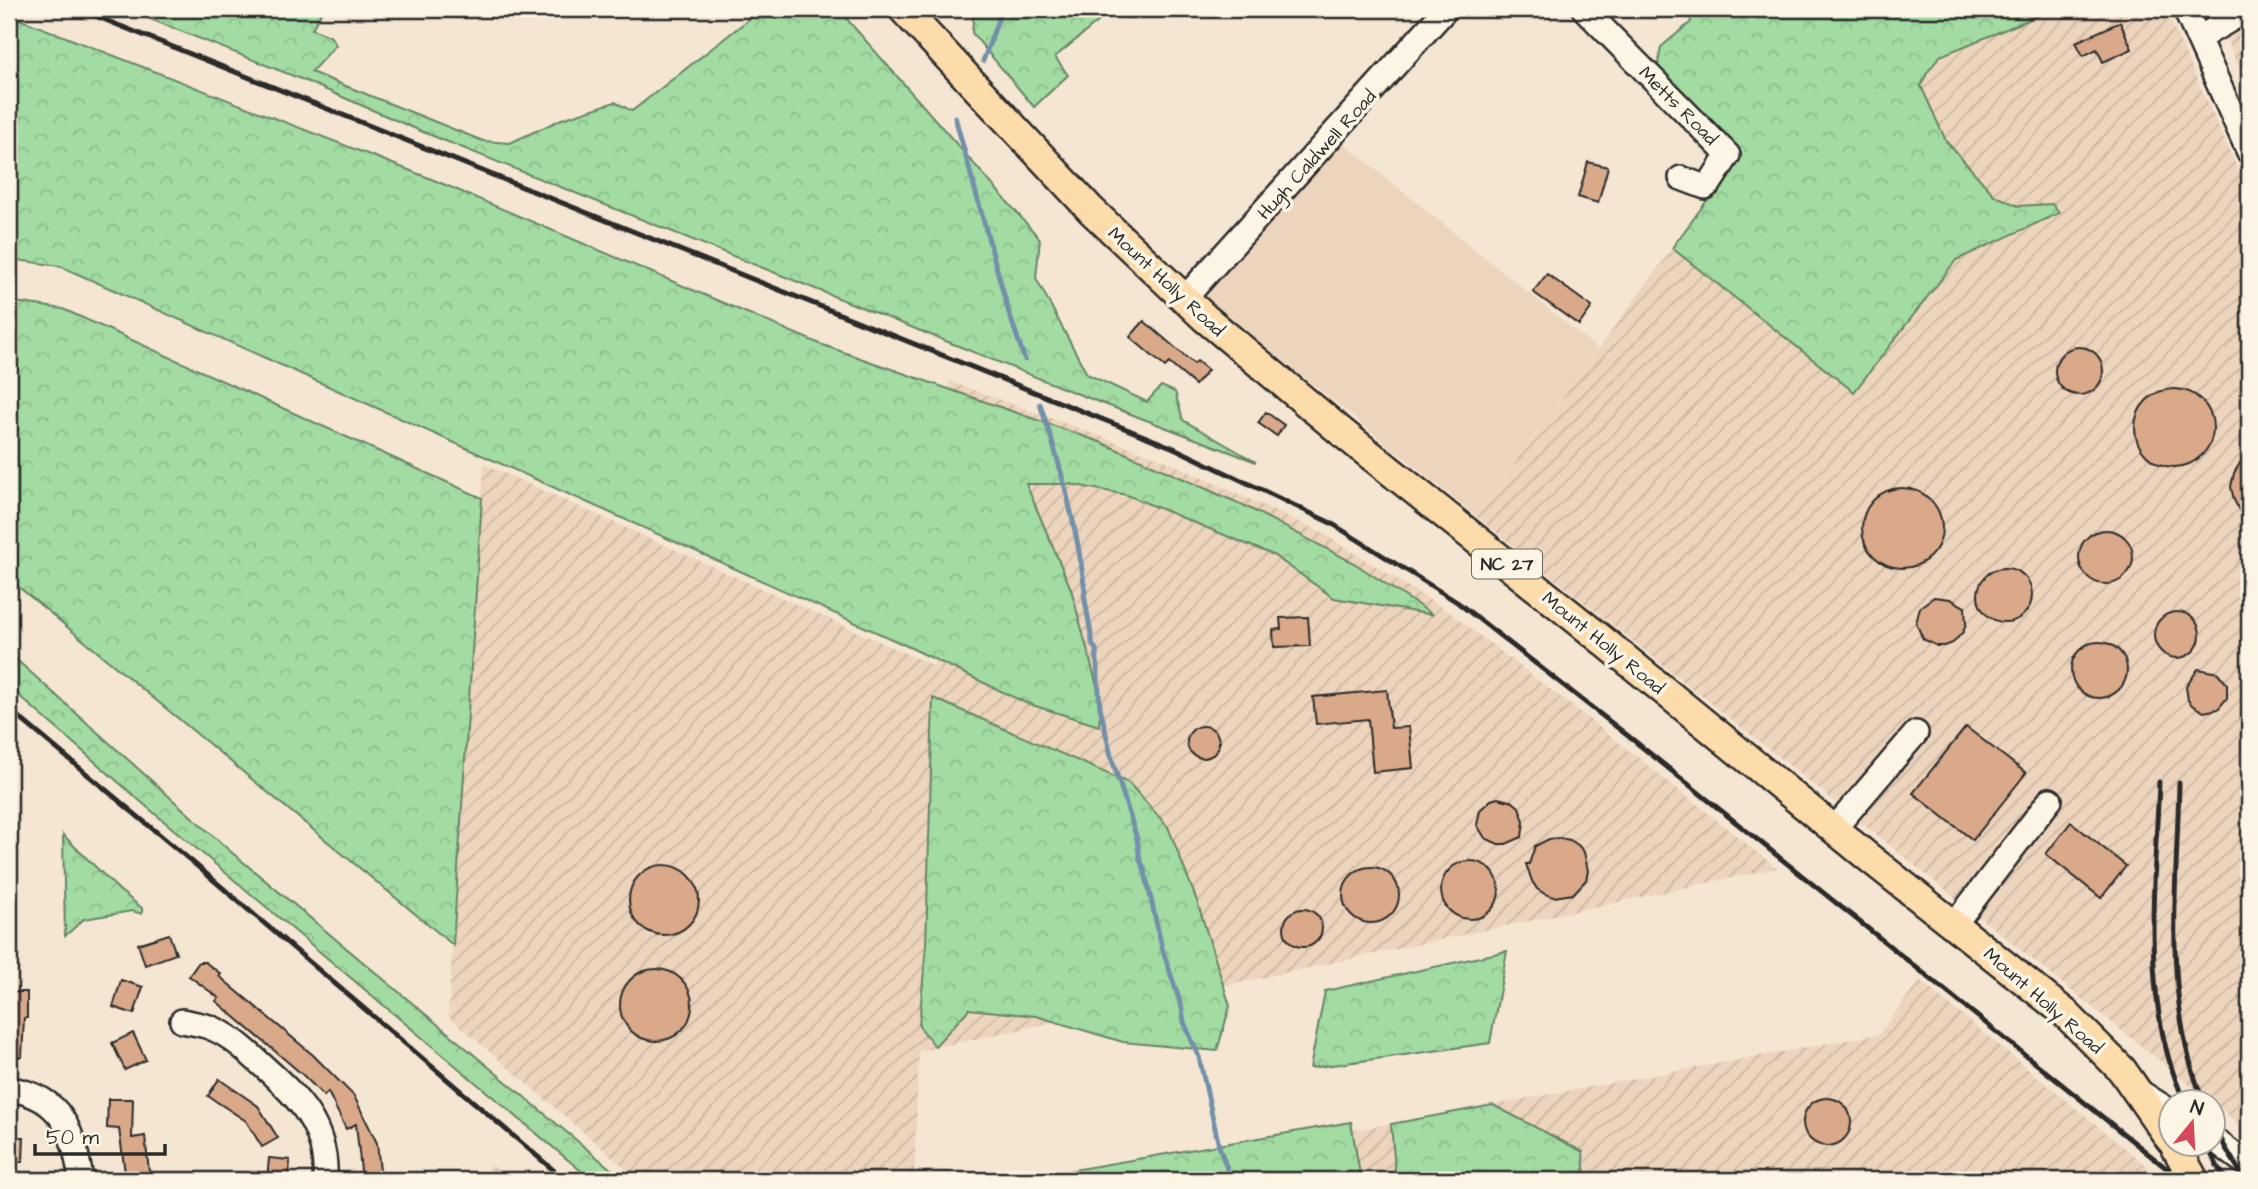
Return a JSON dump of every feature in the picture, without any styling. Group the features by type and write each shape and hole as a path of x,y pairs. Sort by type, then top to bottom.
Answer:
{"main road":[{"name":"Mount Holly Road","path":"903,9 1091,210 1184,299 1344,434 2064,1012 2098,1044 2137,1090"},
{"name":"NC 27","path":"2137,1090 2156,1117"},
{"path":"2182,1158 2194,1180"}],"street":[{"name":"Hugh Caldwell Road","path":"1184,299 1446,9"},
{"name":"Metts Road","path":"1584,9 1728,155 1705,187 1681,178"},
{"path":"2185,9 2249,152"},
{"path":"2199,38 2249,9"},
{"path":"1834,829 1916,733"},
{"path":"1954,925 2050,800"},
{"path":"182,1021 222,1033 252,1055 303,1105 314,1123 320,1142 325,1160 325,1180"},
{"path":"9,1089 32,1095 49,1104 62,1116 70,1129 81,1180"},
{"name":"Mount Holly Road","path":"2137,1090 2156,1102"},
{"path":"2226,1148 2249,1166"}],"shaded area":[{"path":"2055,9 2165,9 2249,194 2249,1132 2226,1114 2226,1088 2194,1088 1476,516 1768,118 1904,70"},
{"path":"2211,9 2249,9 2249,91 2227,41"},
{"path":"1338,139 1598,349 1476,516 1200,293"},
{"path":"949,381 1162,459 1321,532 1449,612 1777,868 919,1051 914,1180 639,1180 448,1016 484,464 934,666"},
{"path":"1920,981 2164,1180 1081,1180 1879,1034"},
{"path":"490,1164 510,1180 487,1180"}],"green space":[{"path":"125,9 323,9 312,29 330,36 336,45 311,72 483,141 510,143 562,119 615,102 632,111 762,9 838,9 1040,239 1036,278 1087,374 1147,402 1161,386 1175,392 1183,420 1256,462 1073,392 423,132 301,79"},
{"path":"974,9 1137,9 1127,18 1110,12 1055,57 1068,75 1034,107 972,33"},
{"path":"1688,9 2055,9 1940,56 1921,86 1946,141 1994,195 2018,206 2052,204 2059,213 1956,260 1854,392 1672,248 1741,154 1657,70 1661,47 1691,22"},
{"path":"9,15 429,178 820,344 1100,442 1245,506 1354,563 1433,615 1334,598 1273,555 1127,495 1070,484 1026,484 1071,589 1101,701 1099,726 1026,703 905,645 60,266 9,259"},
{"path":"9,301 63,309 482,498 453,945 9,579"},
{"path":"9,653 230,851 624,1180 592,1180 147,807 9,687"},
{"path":"933,698 1129,783 1168,827 1197,901 1230,1006 1217,1051 1123,1042 1036,1016 969,1009 935,1046 919,1026 926,946"},
{"path":"63,835 119,890 142,908 142,914 132,911 84,919 65,936"},
{"path":"1507,951 1490,1043 1310,1068 1325,991"},
{"path":"1493,1105 1583,1152 1585,1180 1396,1180 1391,1124"},
{"path":"1351,1122 1361,1180 1016,1180"}],"building":[{"path":"2120,22 2132,49 2103,62 2097,49 2083,56 2076,42"},
{"path":"1588,162 1608,167 1598,203 1578,197"},
{"path":"1547,274 1592,307 1579,325 1533,292"},
{"path":"1144,321 1194,364 1197,361 1208,370 1195,385 1169,363 1165,367 1130,337"},
{"path":"2079,347 2096,354 2103,371 2096,388 2079,395 2062,388 2055,371 2062,354"},
{"path":"2166,389 2182,389 2196,395 2207,406 2213,420 2213,436 2207,450 2196,461 2182,467 2166,467 2152,461 2141,450 2135,436 2135,420 2141,406 2152,395"},
{"path":"1266,412 1284,425 1277,436 1258,423"},
{"path":"2249,448 2249,530 2234,500 2231,487 2234,473"},
{"path":"1902,488 1917,491 1930,500 1939,513 1942,528 1939,543 1930,556 1917,565 1902,568 1887,565 1874,556 1865,543 1862,528 1865,513 1874,500 1887,491"},
{"path":"2106,530 2125,538 2133,557 2125,576 2106,584 2087,576 2079,557 2087,538"},
{"path":"2005,568 2024,576 2032,595 2024,614 2005,622 1986,614 1978,595 1986,576"},
{"path":"1934,597 1950,599 1965,607 1966,624 1963,632 1953,643 1945,646 1937,646 1923,639 1916,623 1920,607"},
{"path":"2177,612 2193,619 2200,635 2193,651 2177,658 2161,651 2154,635 2161,619"},
{"path":"1308,617 1310,646 1274,647 1273,630 1281,629 1280,618"},
{"path":"2099,642 2110,644 2119,650 2125,659 2125,681 2119,690 2110,696 2099,698 2088,696 2079,690 2073,681 2071,670 2073,659 2079,650 2088,644"},
{"path":"2198,669 2218,673 2227,684 2227,698 2218,709 2204,712 2188,700 2186,687"},
{"path":"1387,690 1391,728 1409,727 1413,768 1373,772 1368,719 1316,724 1313,697"},
{"path":"1203,726 1214,731 1219,742 1214,753 1203,758 1192,753 1187,742 1192,731"},
{"path":"1966,727 2026,773 1973,840 1913,793"},
{"path":"1498,798 1513,802 1519,807 1524,821 1522,837 1506,844 1498,844 1485,838 1477,825 1480,810 1491,800"},
{"path":"2071,822 2126,866 2101,898 2046,854"},
{"path":"1559,838 1578,845 1584,852 1588,871 1586,880 1573,894 1554,897 1537,889 1526,864 1529,864 1535,846 1549,839"},
{"path":"1470,861 1481,863 1494,874 1499,890 1497,901 1486,914 1470,919 1459,917 1446,906 1441,890 1443,879 1454,866"},
{"path":"671,865 684,871 693,880 697,886 697,914 689,925 678,933 657,935 639,925 631,914 629,893 639,875 650,867"},
{"path":"1365,867 1377,867 1387,871 1395,879 1399,895 1395,911 1387,919 1377,923 1365,923 1355,919 1347,911 1343,901 1343,889 1347,879 1355,871"},
{"path":"1303,909 1316,915 1322,928 1316,941 1303,947 1290,941 1284,928 1290,915"},
{"path":"169,934 176,954 145,965 138,944"},
{"path":"199,962 205,962 221,974 219,976 313,1055 354,1096 377,1143 381,1180 362,1180 356,1124 346,1129 328,1092 324,1096 216,1001 219,998 189,976"},
{"path":"649,969 663,969 682,979 692,998 692,1012 682,1031 663,1041 649,1041 630,1031 620,1012 620,998 630,979"},
{"path":"121,980 143,987 134,1014 113,1007"},
{"path":"9,992 27,992 22,1057 9,1057"},
{"path":"133,1033 146,1060 125,1070 112,1043"},
{"path":"219,1079 258,1106 278,1138 262,1147 246,1121 208,1096"},
{"path":"1827,1098 1844,1105 1851,1122 1844,1139 1827,1146 1810,1139 1803,1122 1810,1105"},
{"path":"108,1099 133,1099 132,1138 145,1136 150,1180 126,1180 119,1129 107,1128"},
{"path":"9,1137 24,1137 23,1162 9,1162"},
{"path":"269,1158 290,1160 289,1180 267,1180"}],"waterway":[{"path":"983,61 1002,9"},
{"path":"955,117 1009,313 1025,360"},
{"path":"1040,404 1055,450 1078,543 1084,594 1093,646 1096,649 1100,707 1111,756 1137,839 1162,948 1184,1022 1199,1057 1219,1146 1231,1180"}],"railway":[{"path":"78,9 1174,448 1331,523 1457,602 1632,739 2181,1180"},
{"path":"9,709 565,1180"},
{"path":"2159,782 2153,945 2161,1026 2180,1088"},
{"path":"2179,783 2175,904 2177,986 2182,1026 2199,1088"},
{"path":"2226,1149 2245,1180"},
{"path":"2213,1158 2228,1180"}]}
